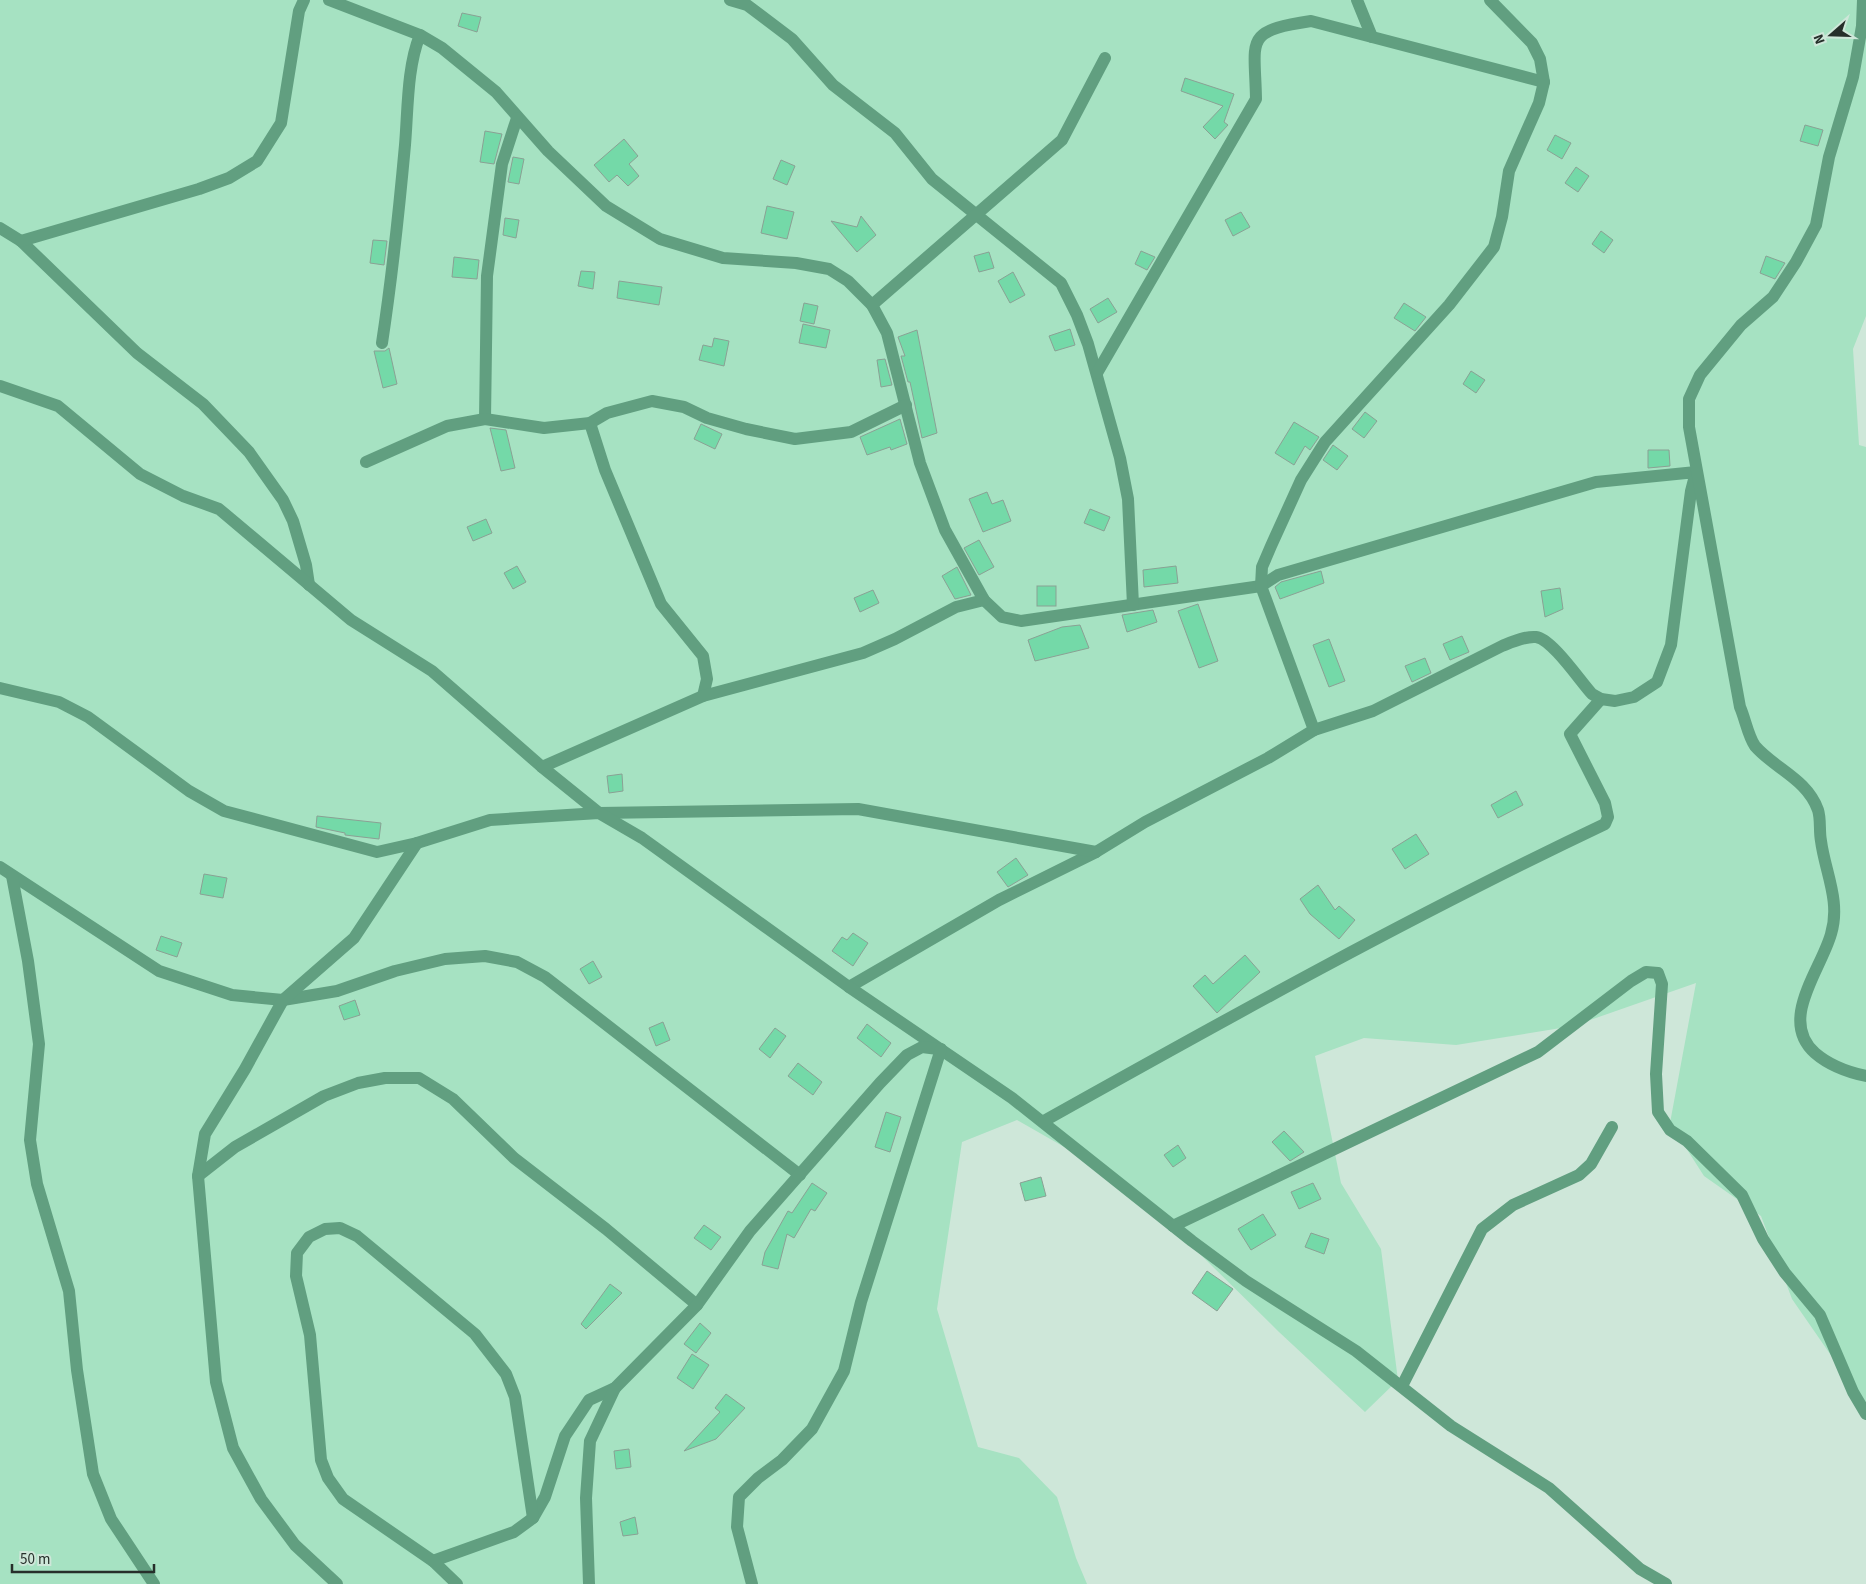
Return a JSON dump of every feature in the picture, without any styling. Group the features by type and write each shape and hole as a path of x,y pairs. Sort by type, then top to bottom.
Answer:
{"street":[{"path":"21,241 199,189 228,178 256,161 281,123 299,11 304,0"},
{"path":"329,0 420,35 461,62 496,92 517,118 606,206 660,240 723,258 796,263 829,268 848,281 872,304 887,333 920,463 945,530 984,600 1002,617 1021,621 1261,586 1278,575 1596,482 1696,472"},
{"path":"730,0 748,4 792,39 832,85 895,134 932,180 1061,283 1078,315 1097,373 1126,490 1133,605"},
{"path":"1357,0 1372,37"},
{"path":"1314,730 1261,586 1262,567 1301,480 1325,442 1449,305 1494,247 1502,217 1509,172 1540,103 1544,82 1540,58 1532,43 1490,0"},
{"path":"1863,0 1862,26 1853,78 1829,157 1816,225 1796,262 1773,297 1741,324 1700,375 1689,399 1689,427 1740,707 1754,744 1777,766 1805,786 1818,811 1821,842 1829,871 1835,906 1832,933 1802,1006 1799,1019 1800,1032 1809,1047 1824,1060 1838,1069 1866,1076"},
{"path":"1097,373 1256,99 1253,62 1256,42 1265,32 1277,26 1311,21 1544,82"},
{"path":"382,343 393,266 411,78 416,46 420,35"},
{"path":"872,304 1062,140 1105,58"},
{"path":"485,420 487,276 502,164 517,118"},
{"path":"0,228 21,241 137,353 203,404 249,452 283,500 293,521 306,565 309,585"},
{"path":"0,386 58,406 140,474 183,496 219,509 351,620 432,671 542,767 599,813 642,838 849,987 1044,1121 1173,1226 1246,1281 1356,1351 1451,1426 1549,1488 1640,1569 1666,1584"},
{"path":"366,462 447,426 485,420 544,428 590,423 607,413 652,401 684,407 707,418 746,429 795,439 851,432 906,405"},
{"path":"590,423 605,470 661,604 703,656 707,679 703,696"},
{"path":"849,987 999,900 1096,852 1144,822 1268,758 1314,730 1373,711 1502,646 1520,639 1536,637 1550,644 1592,694 1601,700 1614,701 1634,697 1657,682 1671,645 1691,491 1696,472"},
{"path":"542,767 703,696 863,653 895,639 956,607 984,600"},
{"path":"0,688 59,702 88,717 189,791 224,811 377,852 417,843 490,820 599,813 858,809 1096,852"},
{"path":"1044,1121 1269,995 1498,875 1604,824 1608,817 1605,804 1570,734 1601,700"},
{"path":"337,1584 295,1545 261,1499 232,1448 216,1382 198,1176 205,1134 245,1069 283,1000 354,938 417,843"},
{"path":"0,868 159,971 232,995 283,1000 337,991 395,971 445,959 485,956 517,962 545,977 800,1175"},
{"path":"12,876 28,961 39,1044 30,1140 37,1184 69,1291 79,1389 93,1474 111,1519 154,1584"},
{"path":"1173,1226 1538,1052 1632,981 1646,972 1658,973 1662,984 1656,1074 1658,1112 1670,1130 1687,1141 1742,1196 1763,1239 1820,1315 1853,1392 1866,1414"},
{"path":"589,1584 586,1498 590,1441 615,1388 697,1305 750,1231 880,1082 907,1055 922,1047 941,1049"},
{"path":"752,1584 737,1527 739,1497 758,1478 782,1460 812,1429 844,1371 861,1302 941,1049"},
{"path":"198,1176 236,1147 324,1096 358,1083 385,1078 419,1078 453,1099 514,1158 606,1229 697,1305"},
{"path":"1402,1386 1482,1229 1513,1205 1579,1175 1591,1164 1612,1127"},
{"path":"457,1584 433,1561 343,1499 328,1478 321,1460 310,1335 296,1276 297,1253 309,1237 324,1229 340,1228 365,1242 475,1334 506,1374 515,1397 533,1518"},
{"path":"433,1561 514,1532 533,1518 545,1497 565,1436 589,1400 615,1388"}],"green space":[{"path":"0,0 1866,0 1866,316 1853,349 1859,445 1866,447 1866,1406 1792,1299 1761,1216 1704,1176 1670,1123 1696,983 1573,1026 1456,1045 1364,1038 1315,1056 1341,1183 1381,1249 1398,1380 1365,1412 1279,1332 1129,1184 1017,1120 962,1142 937,1309 978,1447 1019,1458 1057,1497 1076,1558 1087,1584 0,1584"}],"building":[{"path":"462,13 481,17 477,32 458,26"},
{"path":"1185,78 1234,94 1224,122 1228,125 1215,139 1203,127 1223,106 1181,91"},
{"path":"1805,125 1823,130 1818,146 1800,141"},
{"path":"485,131 502,134 494,164 480,162"},
{"path":"1555,135 1571,143 1562,159 1547,150"},
{"path":"624,139 638,156 629,164 639,176 628,186 617,175 609,182 594,165"},
{"path":"513,157 524,159 519,184 508,182"},
{"path":"781,160 795,166 787,185 773,179"},
{"path":"1576,167 1589,176 1578,192 1565,183"},
{"path":"767,206 794,212 787,239 761,233"},
{"path":"1241,212 1250,227 1233,236 1225,220"},
{"path":"861,216 876,235 857,252 831,221 857,227"},
{"path":"505,218 519,220 516,238 503,235"},
{"path":"1601,231 1613,240 1604,253 1592,244"},
{"path":"373,240 387,241 384,265 370,263"},
{"path":"1141,251 1155,257 1147,270 1135,264"},
{"path":"989,252 994,268 979,272 974,256"},
{"path":"1766,256 1785,263 1775,279 1760,273"},
{"path":"454,257 479,260 477,279 452,277"},
{"path":"581,271 595,272 593,289 578,286"},
{"path":"1013,272 1025,295 1010,303 998,281"},
{"path":"619,281 662,287 659,305 617,298"},
{"path":"1108,298 1117,312 1098,323 1090,309"},
{"path":"804,303 818,306 814,324 800,321"},
{"path":"1404,303 1426,317 1415,331 1394,318"},
{"path":"803,324 830,330 826,348 799,343"},
{"path":"1070,329 1075,345 1055,351 1049,336"},
{"path":"917,330 937,433 922,438 910,382 908,382 901,356 905,356 898,337"},
{"path":"714,338 729,341 724,366 699,360 703,345 712,347"},
{"path":"389,348 397,384 383,388 374,351 385,351"},
{"path":"885,359 892,385 881,387 877,360"},
{"path":"1471,371 1485,380 1476,393 1463,384"},
{"path":"1365,412 1377,421 1364,438 1352,429"},
{"path":"900,419 907,444 891,450 890,447 867,455 860,437"},
{"path":"1294,422 1319,437 1310,450 1305,446 1294,465 1275,453"},
{"path":"701,424 722,434 715,449 694,439"},
{"path":"490,428 506,430 515,468 501,471"},
{"path":"1333,445 1348,456 1337,470 1323,460"},
{"path":"1648,450 1669,450 1670,466 1648,468"},
{"path":"987,492 992,504 1003,500 1011,521 983,532 969,499"},
{"path":"1090,509 1110,517 1104,531 1084,523"},
{"path":"486,519 492,533 473,541 467,527"},
{"path":"979,540 994,567 979,575 964,548"},
{"path":"517,566 526,582 513,589 504,573"},
{"path":"1176,566 1178,583 1144,587 1143,570"},
{"path":"957,567 971,595 955,599 942,576"},
{"path":"1321,571 1324,583 1280,599 1275,587 1281,582"},
{"path":"1037,586 1056,586 1056,606 1037,606"},
{"path":"1560,588 1563,609 1545,617 1541,591"},
{"path":"873,590 879,603 860,612 854,598"},
{"path":"1198,604 1218,661 1199,668 1178,611"},
{"path":"1153,610 1157,622 1127,632 1122,615"},
{"path":"1080,625 1089,648 1035,661 1028,640 1062,627"},
{"path":"1462,636 1469,652 1450,660 1443,644"},
{"path":"1329,639 1345,681 1329,687 1313,645"},
{"path":"1425,658 1431,673 1412,682 1405,666"},
{"path":"622,774 623,791 609,793 607,776"},
{"path":"1516,791 1523,805 1498,818 1491,805"},
{"path":"317,816 381,823 379,839 345,835 345,833 316,827"},
{"path":"1416,834 1429,854 1405,869 1392,849"},
{"path":"1016,858 1028,875 1008,887 997,872"},
{"path":"204,874 227,878 223,898 200,894"},
{"path":"1318,885 1335,910 1339,906 1355,920 1339,939 1310,914 1300,899"},
{"path":"853,933 868,943 853,966 832,951 842,937 847,940"},
{"path":"161,936 182,943 177,957 156,950"},
{"path":"1245,955 1260,972 1217,1013 1193,986 1205,975 1213,984"},
{"path":"593,961 602,977 589,984 580,969"},
{"path":"355,1000 360,1015 344,1020 339,1006"},
{"path":"663,1022 670,1040 656,1046 649,1028"},
{"path":"867,1024 891,1043 881,1057 857,1038"},
{"path":"775,1028 786,1036 770,1058 759,1049"},
{"path":"798,1063 822,1082 813,1095 788,1076"},
{"path":"886,1112 901,1117 890,1152 875,1147"},
{"path":"1284,1131 1304,1152 1290,1161 1272,1142"},
{"path":"1178,1145 1186,1158 1173,1167 1164,1155"},
{"path":"1041,1177 1046,1196 1025,1201 1020,1183"},
{"path":"812,1183 827,1193 815,1211 811,1209 794,1238 787,1234 778,1269 762,1265 765,1252 788,1211 792,1213"},
{"path":"1313,1183 1321,1199 1299,1209 1291,1192"},
{"path":"1263,1214 1276,1235 1251,1250 1238,1229"},
{"path":"704,1225 721,1237 711,1250 694,1238"},
{"path":"1311,1233 1329,1239 1324,1254 1305,1247"},
{"path":"1207,1271 1233,1289 1217,1311 1192,1293"},
{"path":"610,1284 622,1293 586,1329 581,1324"},
{"path":"700,1323 711,1333 696,1353 684,1344"},
{"path":"692,1354 709,1365 693,1389 677,1378"},
{"path":"726,1394 745,1408 716,1439 684,1451 720,1412 715,1408"},
{"path":"629,1449 631,1467 616,1469 614,1451"},
{"path":"635,1517 638,1534 623,1536 620,1522"}]}
